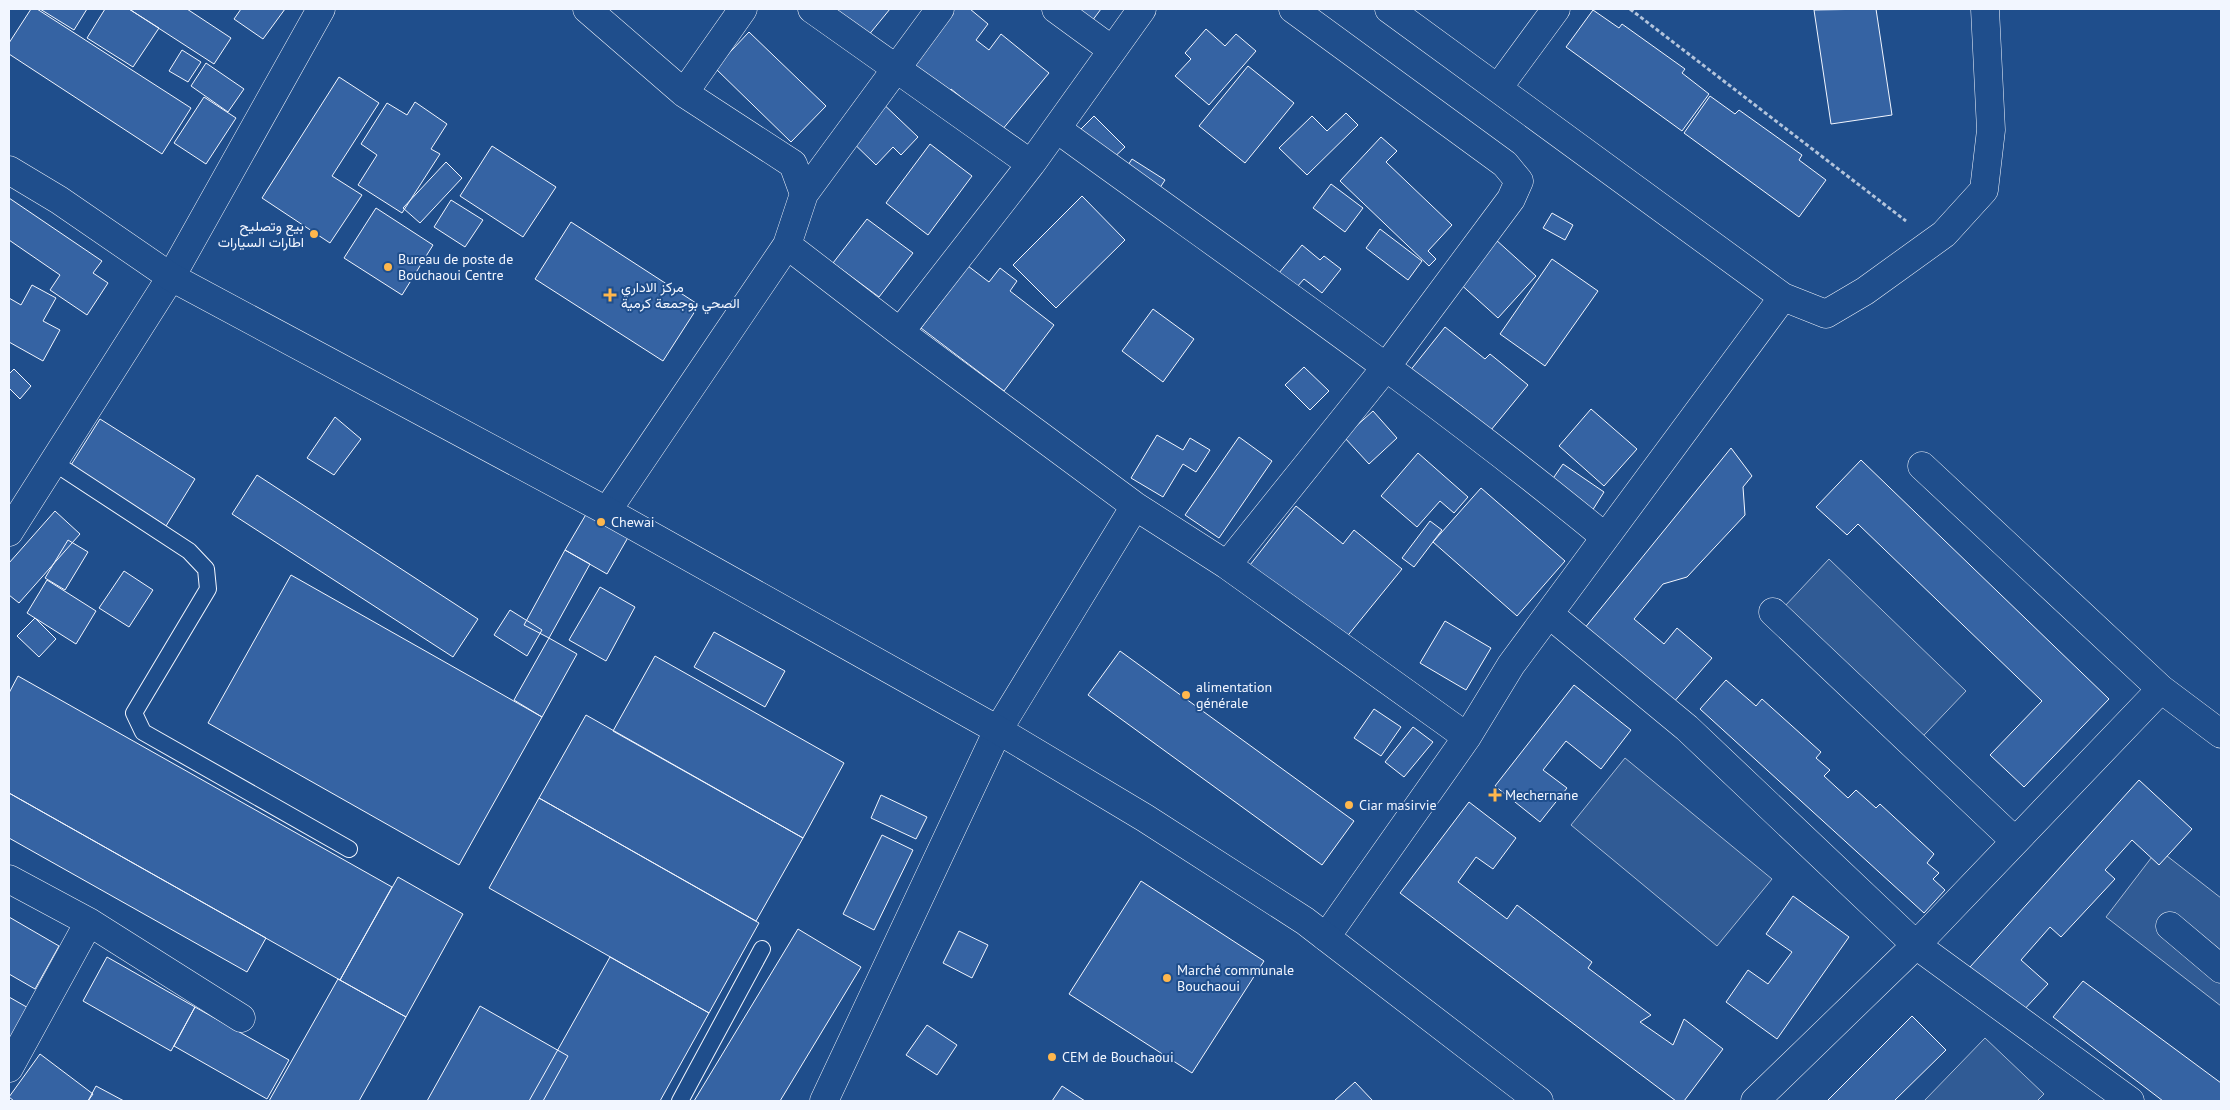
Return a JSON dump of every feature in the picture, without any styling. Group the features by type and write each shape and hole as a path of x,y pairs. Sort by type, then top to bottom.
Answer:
{"street":[{"path":"9,532 171,277 321,9"},
{"path":"588,9 684,93 793,164 804,194"},
{"path":"684,93 743,9"},
{"path":"812,9 1031,164"},
{"path":"607,511 787,245 804,194 940,9"},
{"path":"1056,9 1112,50"},
{"path":"900,332 1031,164 1142,9"},
{"path":"1228,565 1386,367 1511,199 1519,181 1504,164 1293,9"},
{"path":"1389,9 1783,297 1826,314 1865,291 1944,234 1984,190 1990,130 1985,9"},
{"path":"1498,88 1556,9"},
{"path":"1057,129 1386,367 1528,473 1605,537"},
{"path":"9,170 59,200 171,277 607,511 998,730 1145,818 1306,921 1539,1101"},
{"path":"787,245 900,332 1135,506 1228,565 1467,737"},
{"path":"1326,937 1467,737 1511,665 1783,297"},
{"path":"1922,466 2160,689 2221,734"},
{"path":"824,1101 998,730 1135,506"},
{"path":"1774,612 2015,842"},
{"path":"1549,614 1687,728 1916,945 2130,1101"},
{"path":"1755,1101 1916,945 2160,689"},
{"path":"9,879 89,922 241,1018"},
{"path":"9,1068 89,922"},
{"path":"2170,926 2221,969"}],"lane":[{"path":"53,462 189,551 206,569 208,589 134,713 143,732 349,849"},
{"path":"680,1101 762,949"}],"path":[{"path":"1630,9 1932,242"}],"shaded area":[{"path":"1829,559 1966,691 1907,753 1770,622"},
{"path":"1625,758 1772,879 1717,946 1571,825"},
{"path":"2158,849 2221,898 2221,1006 2106,917"},
{"path":"1985,1038 2044,1094 2037,1101 1924,1101"}],"building":[{"path":"31,9 37,9 191,108 162,154 9,54 9,43"},
{"path":"40,9 87,9 74,30"},
{"path":"105,9 129,9 159,28 133,67 87,38"},
{"path":"129,9 187,9 231,38 214,64"},
{"path":"241,9 285,9 263,39 234,19"},
{"path":"799,9 890,9 854,53"},
{"path":"935,9 970,9 988,24 976,40 989,50 1001,34 1049,73 1002,130 951,89 936,108 886,69"},
{"path":"1076,9 1101,9 1092,21"},
{"path":"1876,9 1892,115 1831,124 1814,10"},
{"path":"1593,10 1619,28 1622,24 1685,69 1682,73 1709,94 1682,131 1566,47"},
{"path":"1206,29 1225,46 1236,34 1256,51 1209,105 1175,76 1191,59 1185,53"},
{"path":"749,32 826,106 791,142 715,68"},
{"path":"182,50 201,62 188,82 169,71"},
{"path":"206,63 244,89 228,112 191,86"},
{"path":"1248,66 1294,103 1245,163 1199,126"},
{"path":"339,77 379,103 332,176 362,195 330,243 262,198"},
{"path":"1710,96 1735,114 1739,110 1802,155 1799,160 1826,180 1799,217 1684,133"},
{"path":"204,97 236,118 206,164 174,143"},
{"path":"877,98 918,137 901,155 893,147 876,165 843,133"},
{"path":"415,102 447,124 431,149 440,154 402,213 358,185 377,155 361,144 387,103 407,115"},
{"path":"1346,113 1358,125 1307,175 1279,148 1312,116 1327,131"},
{"path":"1094,116 1125,147 1109,162 1079,131"},
{"path":"1381,137 1397,151 1386,162 1452,225 1428,251 1436,259 1429,266 1340,181"},
{"path":"930,144 972,176 928,235 886,203"},
{"path":"492,146 556,187 523,237 460,196"},
{"path":"1132,159 1165,180 1148,206 1115,185"},
{"path":"446,162 462,178 420,223 403,208"},
{"path":"1331,184 1363,208 1345,232 1313,208"},
{"path":"1082,196 1125,240 1056,308 1013,265"},
{"path":"9,198 102,261 93,273 108,283 87,315 50,290 60,275 9,240"},
{"path":"451,200 483,220 465,247 434,227"},
{"path":"376,208 433,245 402,295 344,258"},
{"path":"1552,213 1573,225 1565,240 1543,228"},
{"path":"867,219 913,253 879,297 833,263"},
{"path":"571,222 699,305 663,361 535,279"},
{"path":"1380,229 1422,261 1408,280 1366,248"},
{"path":"1495,239 1536,276 1498,318 1457,281"},
{"path":"1302,245 1320,260 1324,256 1341,269 1322,293 1304,279 1297,287 1279,273"},
{"path":"1552,259 1598,291 1545,366 1500,334"},
{"path":"968,266 989,282 1000,268 1017,281 1010,291 1054,325 1004,391 921,328"},
{"path":"32,285 56,298 43,321 60,330 43,361 9,342 9,298 21,305"},
{"path":"1153,309 1194,339 1163,382 1122,351"},
{"path":"1445,327 1485,359 1490,354 1528,385 1491,430 1450,397 1434,417 1397,387"},
{"path":"1304,367 1329,391 1310,410 1285,385"},
{"path":"14,369 31,386 20,399 9,388 9,374"},
{"path":"1591,409 1637,449 1604,486 1559,446"},
{"path":"1373,411 1397,438 1369,464 1344,437"},
{"path":"335,417 361,439 334,475 307,458"},
{"path":"100,419 195,479 166,526 71,465"},
{"path":"1157,435 1183,450 1190,438 1210,450 1196,472 1183,464 1163,497 1131,478"},
{"path":"1239,437 1272,461 1219,538 1185,515"},
{"path":"1731,448 1752,476 1743,487 1745,515 1687,577 1663,584 1634,619 1664,644 1677,628 1712,658 1672,704 1584,629"},
{"path":"1418,453 1468,497 1454,513 1440,501 1417,527 1381,496"},
{"path":"1861,460 2109,699 2024,787 1990,755 2042,701 1858,524 1847,535 1816,507"},
{"path":"1563,464 1604,492 1587,519 1545,490"},
{"path":"257,475 478,619 453,657 232,514"},
{"path":"1481,488 1565,561 1517,616 1433,542"},
{"path":"1296,506 1343,544 1354,530 1402,569 1345,639 1250,565"},
{"path":"55,511 80,534 19,603 9,595 9,563"},
{"path":"588,511 630,534 607,574 565,550"},
{"path":"1430,521 1442,530 1414,567 1402,558"},
{"path":"68,540 88,552 65,590 45,578"},
{"path":"565,550 590,564 549,638 524,625"},
{"path":"124,571 153,590 129,627 99,608"},
{"path":"291,575 542,717 459,865 208,723"},
{"path":"47,580 96,611 76,644 27,613"},
{"path":"600,587 635,607 606,661 569,640"},
{"path":"510,610 542,630 527,656 494,635"},
{"path":"35,618 56,639 39,657 17,636"},
{"path":"1445,621 1491,648 1466,690 1420,663"},
{"path":"714,632 785,671 765,707 694,667"},
{"path":"549,638 577,654 542,717 514,700"},
{"path":"1120,651 1354,821 1322,865 1088,695"},
{"path":"655,656 844,763 803,838 613,731"},
{"path":"18,676 392,887 340,980 9,793 9,693"},
{"path":"1726,680 1756,706 1762,699 1821,752 1816,758 1830,770 1824,776 1848,798 1856,790 1876,808 1880,804 1934,854 1927,863 1939,873 1933,879 1945,890 1924,913 1700,709"},
{"path":"1574,685 1631,730 1601,769 1566,741 1543,770 1567,788 1540,822 1495,786"},
{"path":"1374,709 1401,727 1381,756 1354,738"},
{"path":"586,715 803,838 756,921 539,798"},
{"path":"1413,727 1433,742 1404,777 1385,762"},
{"path":"2139,780 2192,829 2159,865 2132,840 2105,870 2115,879 2061,937 2050,927 2021,960 2048,984 2021,1013 1970,967"},
{"path":"9,793 266,938 247,972 9,838"},
{"path":"881,795 927,817 916,839 871,818"},
{"path":"539,798 759,923 709,1013 489,888"},
{"path":"1469,802 1516,838 1493,869 1476,857 1458,882 1507,919 1517,905 1592,962 1588,968 1651,1015 1640,1022 1673,1045 1684,1019 1723,1049 1684,1101 1676,1101 1400,893"},
{"path":"882,835 913,850 874,930 843,914"},
{"path":"398,877 463,914 406,1017 340,980"},
{"name":"Marché communale Bouchaoui","path":"1141,881 1264,961 1192,1073 1069,994"},
{"path":"1793,896 1849,937 1777,1039 1726,1002 1748,970 1768,984 1792,952 1766,934"},
{"path":"9,917 59,946 35,989 9,974"},
{"path":"798,929 861,967 780,1101 694,1101"},
{"path":"959,931 988,945 972,978 943,963"},
{"path":"107,957 195,1007 171,1051 83,1001"},
{"path":"610,957 709,1013 660,1101 529,1101"},
{"path":"338,979 406,1017 359,1101 269,1101"},
{"path":"2083,981 2221,1083 2221,1101 2163,1101 2053,1017"},
{"path":"9,997 46,1018 9,1057"},
{"path":"480,1006 568,1056 543,1101 427,1101"},
{"path":"195,1007 289,1060 267,1099 174,1046"},
{"path":"1912,1016 1946,1050 1894,1101 1827,1101"},
{"path":"927,1025 957,1045 937,1075 906,1055"},
{"path":"40,1054 93,1094 88,1101 14,1101 9,1097"},
{"path":"1355,1082 1373,1101 1334,1101"},
{"path":"96,1086 124,1101 88,1101"},
{"path":"1062,1086 1085,1101 1052,1101"}],"place":[{"name":"بيع وتصليح اطارات السيارات","path":"314,234"},
{"name":"Bureau de poste de Bouchaoui Centre","path":"388,267"},
{"name":"مركز الاداري الصحي بوجمعة كرمية","path":"610,295"},
{"name":"Chewai","path":"601,522"},
{"name":"alimentation générale","path":"1186,695"},
{"name":"Mechernane","path":"1495,795"},
{"name":"Ciar masirvie","path":"1349,805"},
{"name":"Marché communale Bouchaoui","path":"1167,978"},
{"name":"CEM de Bouchaoui","path":"1052,1057"}]}
